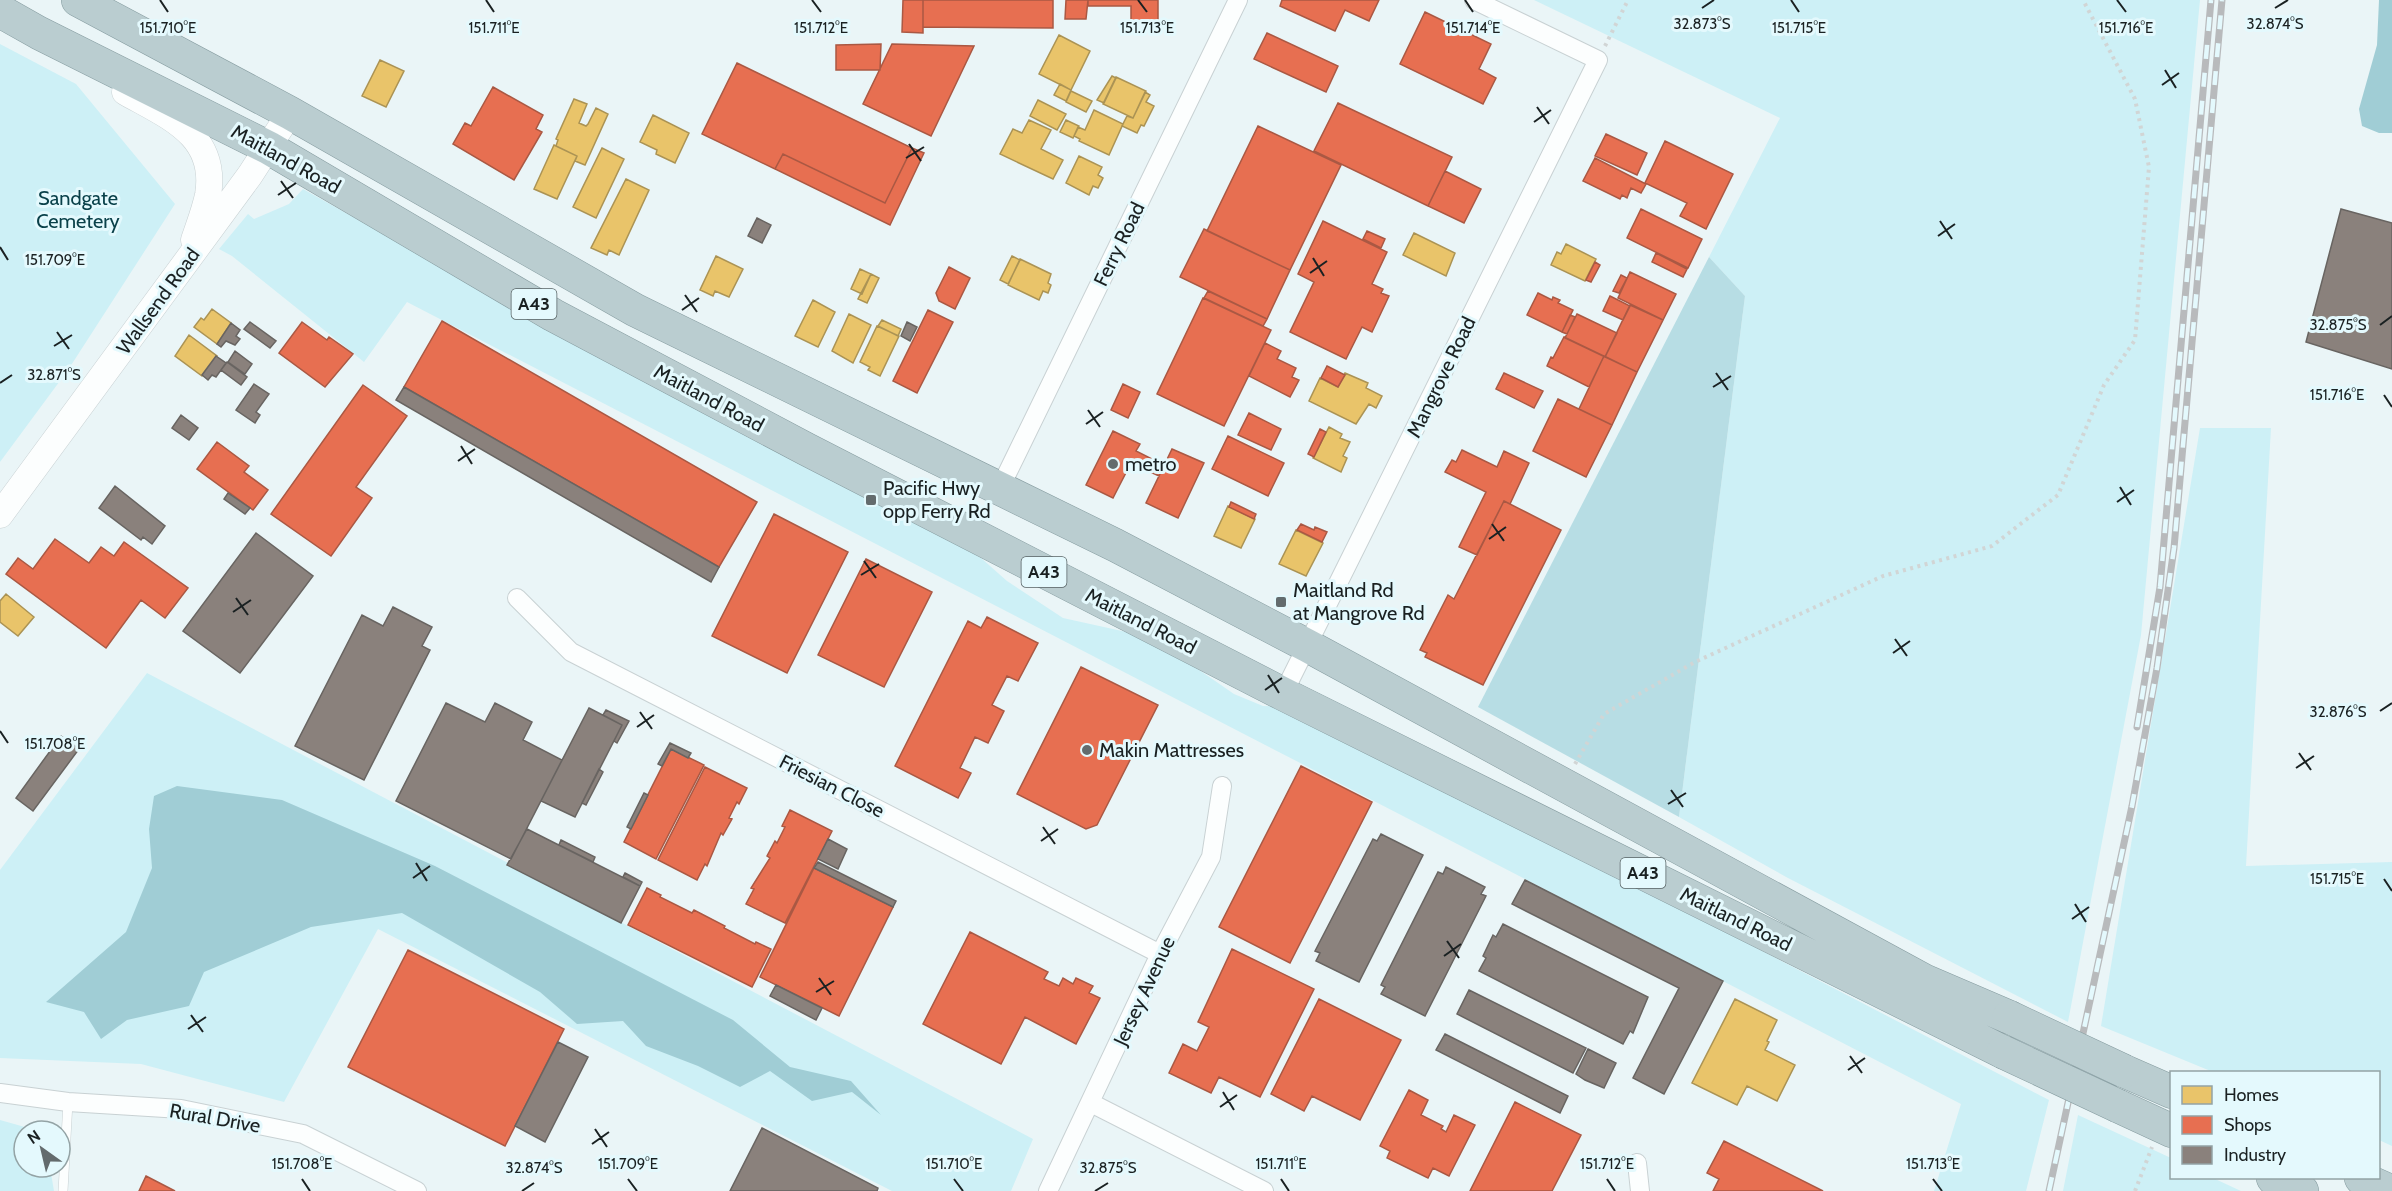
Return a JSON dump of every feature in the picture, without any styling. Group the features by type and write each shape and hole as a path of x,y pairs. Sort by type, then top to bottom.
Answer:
{"highway":[{"name":"Maitland Road","path":"78,0 290,113 635,310 1116,545 1308,646 1925,981 2170,1091"},
{"name":"Maitland Road","path":"0,11 39,33 268,148 553,315 806,450 1283,694 2003,1053 2166,1128"},
{"path":"2275,1179 2302,1191"},
{"path":"2363,1179 2390,1191"}],"main road":[{"path":"39,33 122,90 173,120 200,145 208,159 209,185 188,260"},
{"name":"Wallsend Road","path":"0,515 188,260 268,148 290,113"}],"street":[{"name":"Ferry Road","path":"1000,488 1238,0"},
{"path":"1474,0 1598,60"},
{"name":"Mangrove Road","path":"1283,694 1598,60"},
{"name":"Friesian Close","path":"517,598 571,652 1160,954"},
{"name":"Jersey Avenue","path":"1047,1191 1091,1103 1160,954 1211,857 1222,786"},
{"name":"Rural Drive","path":"0,1093 68,1102 181,1109 303,1134 417,1191"},
{"path":"1091,1103 1264,1191"},
{"path":"1637,1163 1640,1191"}],"lane":[{"path":"63,1191 68,1102"}],"path":[{"path":"1598,60 1628,0"},
{"path":"1564,784 1604,714 1695,662 1882,576 1992,546 2058,495 2104,385 2135,340 2149,167 2135,99 2083,0"},
{"path":"2135,1191 2166,1128"}],"green space":[{"path":"1534,0 2200,0 2141,635 2068,1022 1788,878 1679,817 1745,296 1709,257 1780,118"},
{"name":"Sandgate Cemetery","path":"0,44 76,84 175,204 68,370 0,462"},
{"path":"303,189 564,335 884,500 981,558 1007,581 1063,618 1131,633 1192,665 1234,694 1263,706 1292,707 2049,1100 2026,1191 1934,1191 1961,1104 407,302 364,362 232,256 219,249 248,214 254,219 289,204"},
{"path":"2200,428 2271,428 2246,866 2392,862 2392,1146 2380,1140 2380,1071 2211,1071 2101,1026"},
{"path":"147,673 1033,1139 1011,1191 892,1191 378,929 284,1102 141,1064 0,1058 0,870"},
{"path":"2078,1115 2170,1158 2170,1179 2215,1179 2241,1191 2063,1191"},
{"path":"0,1120 12,1123 12,1179 52,1179 54,1191 0,1191"}],"shaded area":[{"path":"2379,0 2392,0 2392,133 2379,133 2362,126 2359,109 2377,45"},
{"path":"1709,257 1745,296 1679,817 1478,707"},
{"path":"177,786 282,800 435,866 733,1020 790,1067 851,1081 881,1115 852,1092 812,1101 770,1071 740,1087 698,1066 646,1046 623,1021 577,1024 540,992 402,913 311,927 204,972 189,1006 127,1020 101,1039 84,1012 46,1002 126,932 152,868 149,829 154,796"}],"building: Homes":[{"path":"1059,35 1090,51 1071,90 1039,74"},
{"path":"380,60 404,71 386,107 362,96"},
{"path":"1112,76 1116,78 1104,103 1097,100"},
{"path":"1116,77 1146,91 1133,118 1103,104"},
{"path":"1060,84 1071,90 1066,101 1054,95"},
{"path":"1071,91 1092,101 1086,112 1066,102"},
{"path":"1145,92 1150,95 1146,102 1154,106 1144,126 1141,125 1137,133 1122,126 1127,116 1133,118"},
{"path":"574,99 587,104 579,123 586,126 596,108 608,114 585,165 575,161 577,156 556,146 558,140 556,139"},
{"path":"1038,100 1066,114 1057,130 1030,116"},
{"path":"1094,110 1123,124 1109,155 1079,141 1080,139 1074,136 1078,127 1085,130"},
{"path":"653,115 689,133 675,163 656,154 657,150 640,142"},
{"path":"1029,120 1051,130 1041,149 1063,160 1053,179 1000,154 1013,129 1022,133"},
{"path":"1066,120 1079,126 1073,138 1060,132"},
{"path":"554,145 577,156 557,199 534,189"},
{"path":"602,148 624,159 596,218 573,207"},
{"path":"1079,156 1102,167 1098,175 1103,178 1098,188 1093,186 1089,195 1066,183"},
{"path":"626,179 649,190 619,255 609,250 607,255 591,248"},
{"path":"1414,233 1455,253 1446,276 1403,255"},
{"path":"1566,244 1596,259 1585,281 1551,265 1557,252 1561,254"},
{"path":"716,256 743,269 729,297 715,291 713,296 700,290"},
{"path":"1012,256 1020,260 1008,284 1000,280"},
{"path":"1020,259 1051,274 1048,293 1043,291 1039,300 1008,285"},
{"path":"860,269 871,274 862,294 851,289"},
{"path":"871,274 879,278 867,303 858,299"},
{"path":"813,300 835,312 818,347 795,336"},
{"path":"212,309 231,323 217,344 194,327 201,318 204,320"},
{"path":"849,314 871,325 853,363 832,351"},
{"path":"882,320 901,329 898,336 878,326"},
{"path":"877,326 899,336 880,376 868,370 870,367 860,362"},
{"path":"189,335 217,356 202,376 175,356"},
{"path":"1345,373 1368,383 1366,388 1382,396 1376,408 1369,404 1356,424 1309,401 1320,378 1338,387"},
{"path":"1329,427 1342,434 1340,438 1350,442 1343,456 1347,458 1341,472 1313,458"},
{"path":"1228,506 1255,519 1241,548 1214,536"},
{"path":"1296,530 1323,543 1306,576 1279,564"},
{"path":"6,594 34,617 18,636 0,622 0,601"},
{"path":"1735,999 1777,1020 1765,1050 1795,1065 1777,1101 1747,1086 1737,1105 1692,1083"}],"building: Shops":[{"path":"903,0 923,0 923,33 902,32"},
{"path":"923,0 1053,0 1053,28 923,27"},
{"path":"1066,0 1088,0 1086,19 1065,19"},
{"path":"1088,0 1158,0 1158,23 1131,23 1131,6 1088,6"},
{"path":"1282,0 1379,0 1369,21 1345,10 1335,31 1280,6"},
{"path":"1425,12 1491,44 1479,69 1496,78 1483,104 1400,64"},
{"path":"1267,33 1338,66 1326,92 1254,59"},
{"path":"881,44 880,70 836,70 836,45"},
{"path":"892,44 974,46 931,136 863,104"},
{"path":"737,63 912,148 885,203 783,154 775,169 702,134"},
{"path":"493,87 543,115 536,129 542,132 514,180 453,144 465,123 471,126"},
{"path":"1338,103 1452,157 1428,206 1314,151"},
{"path":"1258,126 1341,165 1290,270 1207,231"},
{"path":"1606,134 1647,153 1637,175 1595,156"},
{"path":"1665,141 1733,174 1706,229 1680,216 1687,203 1645,183"},
{"path":"912,148 924,153 890,225 775,169 783,154 885,203"},
{"path":"1595,158 1646,184 1641,193 1631,188 1627,198 1622,195 1620,199 1583,181"},
{"path":"1445,171 1481,189 1464,223 1428,206"},
{"path":"1641,209 1702,239 1688,268 1627,238"},
{"path":"1323,221 1387,252 1372,284 1383,289 1381,293 1389,296 1372,332 1362,327 1346,359 1290,332 1314,282 1298,274"},
{"path":"1204,229 1290,270 1267,319 1180,277"},
{"path":"1367,231 1385,239 1381,248 1363,239"},
{"path":"1656,253 1687,269 1683,277 1652,262"},
{"path":"1595,262 1600,265 1591,282 1586,280"},
{"path":"949,267 970,278 955,309 939,301 936,293"},
{"path":"1630,272 1676,294 1663,320 1618,298"},
{"path":"1621,275 1627,278 1619,293 1613,291"},
{"path":"1208,291 1267,319 1263,326 1204,298"},
{"path":"1538,293 1552,300 1553,297 1560,300 1558,303 1573,310 1562,332 1527,315"},
{"path":"1610,296 1630,306 1623,320 1603,311"},
{"path":"1203,298 1271,330 1224,426 1157,394"},
{"path":"1630,305 1663,320 1637,372 1605,357"},
{"path":"928,310 953,322 917,393 893,381"},
{"path":"1577,314 1617,333 1605,357 1565,338"},
{"path":"1570,315 1575,317 1567,334 1562,332"},
{"path":"442,321 757,502 719,567 404,387"},
{"path":"302,322 327,340 329,337 353,354 325,387 279,353"},
{"path":"1564,337 1604,356 1589,387 1547,366"},
{"path":"1265,343 1281,351 1277,359 1296,368 1292,377 1299,380 1290,397 1249,376"},
{"path":"1604,356 1637,372 1612,425 1579,409"},
{"path":"1327,366 1345,375 1338,387 1321,378"},
{"path":"1504,373 1543,391 1534,408 1496,389"},
{"path":"1123,384 1140,392 1128,418 1111,410"},
{"path":"363,385 407,416 356,487 372,498 331,556 271,514"},
{"path":"1558,399 1612,425 1586,477 1533,451"},
{"path":"1249,413 1281,429 1271,450 1238,435"},
{"path":"1320,429 1326,432 1314,457 1308,454"},
{"name":"metro","path":"1113,431 1140,444 1136,451 1164,465 1159,476 1131,463 1113,498 1086,485"},
{"path":"1228,436 1284,463 1268,496 1212,469"},
{"path":"217,442 249,466 244,472 268,490 253,510 197,469"},
{"path":"1172,449 1204,463 1178,518 1146,503"},
{"path":"1462,450 1497,467 1504,451 1529,463 1510,504 1504,501 1477,555 1459,547 1486,492 1445,472 1452,460 1456,462"},
{"path":"1504,501 1561,530 1483,685 1425,657 1427,653 1420,650 1448,595 1454,599"},
{"path":"1231,502 1256,514 1254,519 1229,507"},
{"path":"774,514 848,552 787,673 712,636"},
{"path":"1301,524 1314,530 1315,527 1327,532 1322,542 1297,530"},
{"path":"55,539 89,563 101,547 114,556 124,542 188,588 165,618 141,600 106,648 6,574 18,558 33,569"},
{"path":"866,559 932,592 884,687 818,655"},
{"path":"987,617 1038,643 1018,681 1007,676 992,705 1004,711 988,743 975,737 960,768 971,773 958,798 895,766 968,621 981,628"},
{"name":"Makin Mattresses","path":"1081,667 1158,705 1097,825 1086,829 1017,794"},
{"path":"671,749 704,765 656,859 624,842"},
{"path":"1301,766 1372,802 1290,963 1219,927"},
{"path":"705,767 747,788 739,804 737,802 729,818 732,819 723,835 721,833 707,866 705,864 697,880 658,860"},
{"path":"790,810 832,831 785,923 746,904 754,889 751,888 770,858 767,856 785,827 782,826"},
{"path":"814,868 893,907 839,1016 760,977"},
{"path":"647,888 692,913 694,910 725,926 724,928 755,944 756,942 771,949 752,987 628,925"},
{"path":"970,932 1048,972 1044,979 1059,986 1063,978 1073,984 1076,978 1093,986 1089,993 1100,998 1076,1044 1025,1017 1001,1064 923,1024"},
{"path":"1232,949 1314,989 1260,1097 1219,1077 1211,1093 1169,1073 1183,1044 1197,1051 1209,1027 1198,1022"},
{"path":"408,950 564,1029 505,1146 348,1067"},
{"path":"1319,999 1401,1040 1360,1120 1312,1096 1304,1111 1271,1094"},
{"path":"1409,1090 1428,1100 1421,1115 1443,1126 1441,1129 1446,1132 1454,1115 1475,1125 1449,1176 1433,1168 1428,1178 1387,1158 1390,1151 1380,1146"},
{"path":"1515,1102 1581,1135 1552,1191 1470,1191"},
{"path":"1724,1141 1823,1191 1713,1191 1719,1179 1707,1173"},
{"path":"146,1176 175,1191 139,1191"}],"building: Industry":[{"path":"2341,209 2392,223 2392,369 2306,342"},
{"path":"757,218 771,225 762,243 748,236"},
{"path":"250,322 276,341 270,348 244,329"},
{"path":"907,322 917,327 910,341 901,336"},
{"path":"231,323 240,330 236,336 240,339 235,345 226,341 221,347 217,344"},
{"path":"235,351 252,364 245,374 228,362"},
{"path":"216,356 226,363 216,377 212,375 208,380 202,375"},
{"path":"227,362 247,377 241,385 221,370"},
{"path":"254,384 269,394 256,412 260,415 255,423 236,410"},
{"path":"404,387 719,567 711,582 396,400"},
{"path":"181,415 198,428 189,440 172,428"},
{"path":"115,486 165,526 152,544 143,537 141,540 99,508"},
{"path":"228,493 250,508 245,514 224,499"},
{"path":"256,533 313,576 240,673 183,631"},
{"path":"393,607 432,627 422,646 430,650 364,780 295,746 362,615 383,626"},
{"path":"446,703 485,722 495,703 532,722 523,740 562,760 511,859 396,801"},
{"path":"589,708 622,725 575,817 541,801"},
{"path":"606,710 629,721 617,743 614,741 622,725 603,715"},
{"path":"61,736 79,749 33,811 16,798"},
{"path":"670,743 691,753 688,758 671,749 662,766 658,764"},
{"path":"599,769 603,772 586,805 582,803"},
{"path":"644,793 648,795 631,829 627,827"},
{"path":"527,829 640,886 621,923 507,865"},
{"path":"1381,834 1423,855 1359,982 1316,961 1320,953 1315,951 1373,839 1377,841"},
{"path":"828,839 847,849 838,869 818,859"},
{"path":"561,840 595,857 593,862 559,845"},
{"path":"818,862 896,901 893,907 814,868"},
{"path":"1446,867 1485,887 1481,894 1486,896 1425,1016 1381,994 1385,987 1381,985 1438,872 1443,874"},
{"path":"625,873 642,882 640,886 623,877"},
{"path":"1525,880 1723,981 1664,1094 1633,1078 1679,988 1512,904"},
{"path":"1503,924 1648,997 1633,1033 1630,1031 1623,1044 1479,971 1486,958 1483,956 1493,935 1496,937"},
{"path":"776,985 822,1008 816,1020 770,996"},
{"path":"1469,990 1586,1048 1573,1073 1457,1014"},
{"path":"1445,1034 1568,1096 1560,1113 1436,1050"},
{"path":"558,1042 588,1057 545,1142 515,1126"},
{"path":"1588,1049 1616,1063 1604,1088 1576,1074"},
{"path":"762,1128 878,1188 877,1191 730,1191"}],"railway":[{"path":"2137,727 2160,587 2211,0"},
{"path":"2049,1191 2132,806 2157,668 2174,548 2222,0"}],"place":[{"name":"metro","path":"1113,464"},
{"name":"Pacific Hwy opp Ferry Rd","path":"871,500"},
{"name":"Maitland Rd at Mangrove Rd","path":"1281,602"},
{"name":"Makin Mattresses","path":"1087,750"}]}
